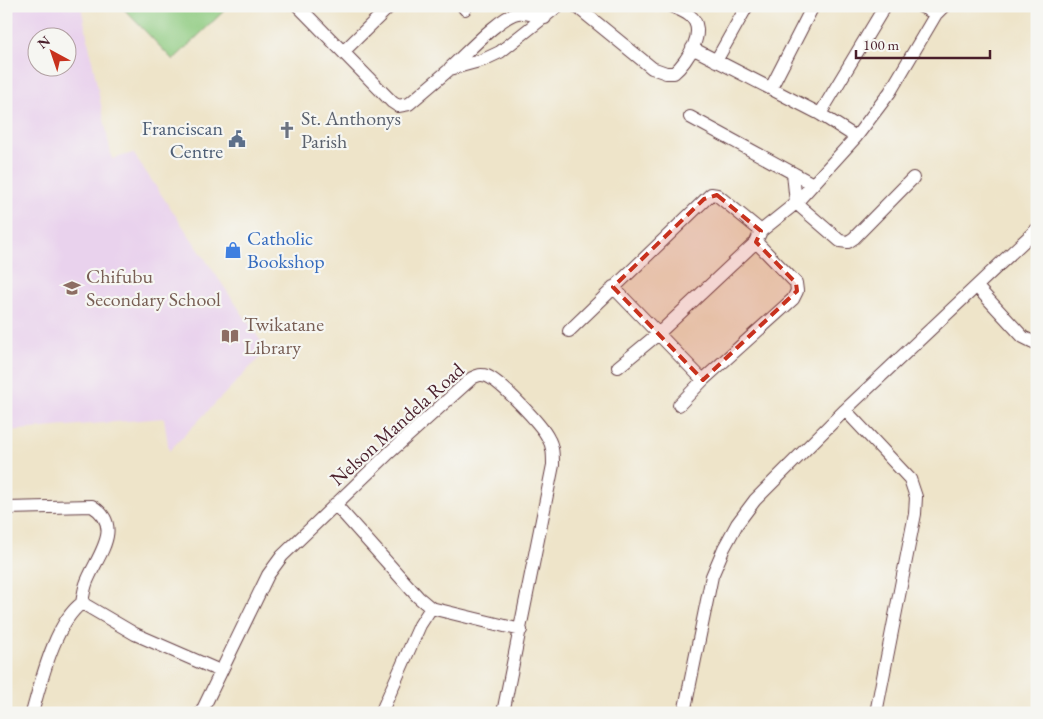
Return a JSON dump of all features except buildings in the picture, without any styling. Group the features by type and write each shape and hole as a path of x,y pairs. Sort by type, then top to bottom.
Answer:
{"street":[{"path":"298,6 378,89 398,106 409,104 491,30 509,17 518,13 545,18"},
{"path":"343,52 390,6"},
{"path":"576,6 652,68 666,74 674,73 687,59 698,32 697,23 690,15 674,7"},
{"path":"716,60 747,6"},
{"path":"771,88 813,6"},
{"path":"820,114 885,6"},
{"path":"618,367 658,334 759,236 796,203 856,138 890,92 940,10 920,6"},
{"path":"450,69 483,60 500,52 545,18 555,7"},
{"path":"692,48 820,114 856,138"},
{"path":"690,117 813,184"},
{"path":"793,173 796,203 840,241 848,242 913,178"},
{"path":"569,331 710,194 717,195 759,236 796,283 797,291 793,299 703,380 679,405"},
{"path":"684,713 712,576 737,524 755,500 845,410 1037,229"},
{"path":"613,287 703,380"},
{"path":"977,287 1023,337 1033,342 1037,341"},
{"name":"Nelson Mandela Road","path":"201,713 268,575 282,556 390,452 472,378 480,375 495,381 534,420 548,437 553,450 553,465 503,713"},
{"path":"845,410 910,479 916,497 876,713"},
{"path":"336,504 418,597 431,608 520,630"},
{"path":"6,508 92,506 102,514 108,528 107,540 86,584 82,603 77,606 64,625 48,659 32,713"},
{"path":"82,603 135,634 220,671"},
{"path":"381,713 420,626 431,608"}],"highlighted area":[{"path":"717,195 761,231 756,242 796,283 797,291 703,380 613,287 704,199"}],"shaded area":[{"name":"Chifubu Secondary School","path":"6,6 81,6 112,159 133,153 267,350 169,451 164,418 6,431"}],"green space":[{"path":"121,6 229,6 173,60"}],"place":[{"name":"St. Anthonys Parish","path":"287,130"},
{"name":"Franciscan Centre","path":"237,139"},
{"name":"Catholic Bookshop","path":"233,250"},
{"name":"Chifubu Secondary School","path":"72,288"},
{"name":"Twikatane Library","path":"230,336"}]}
